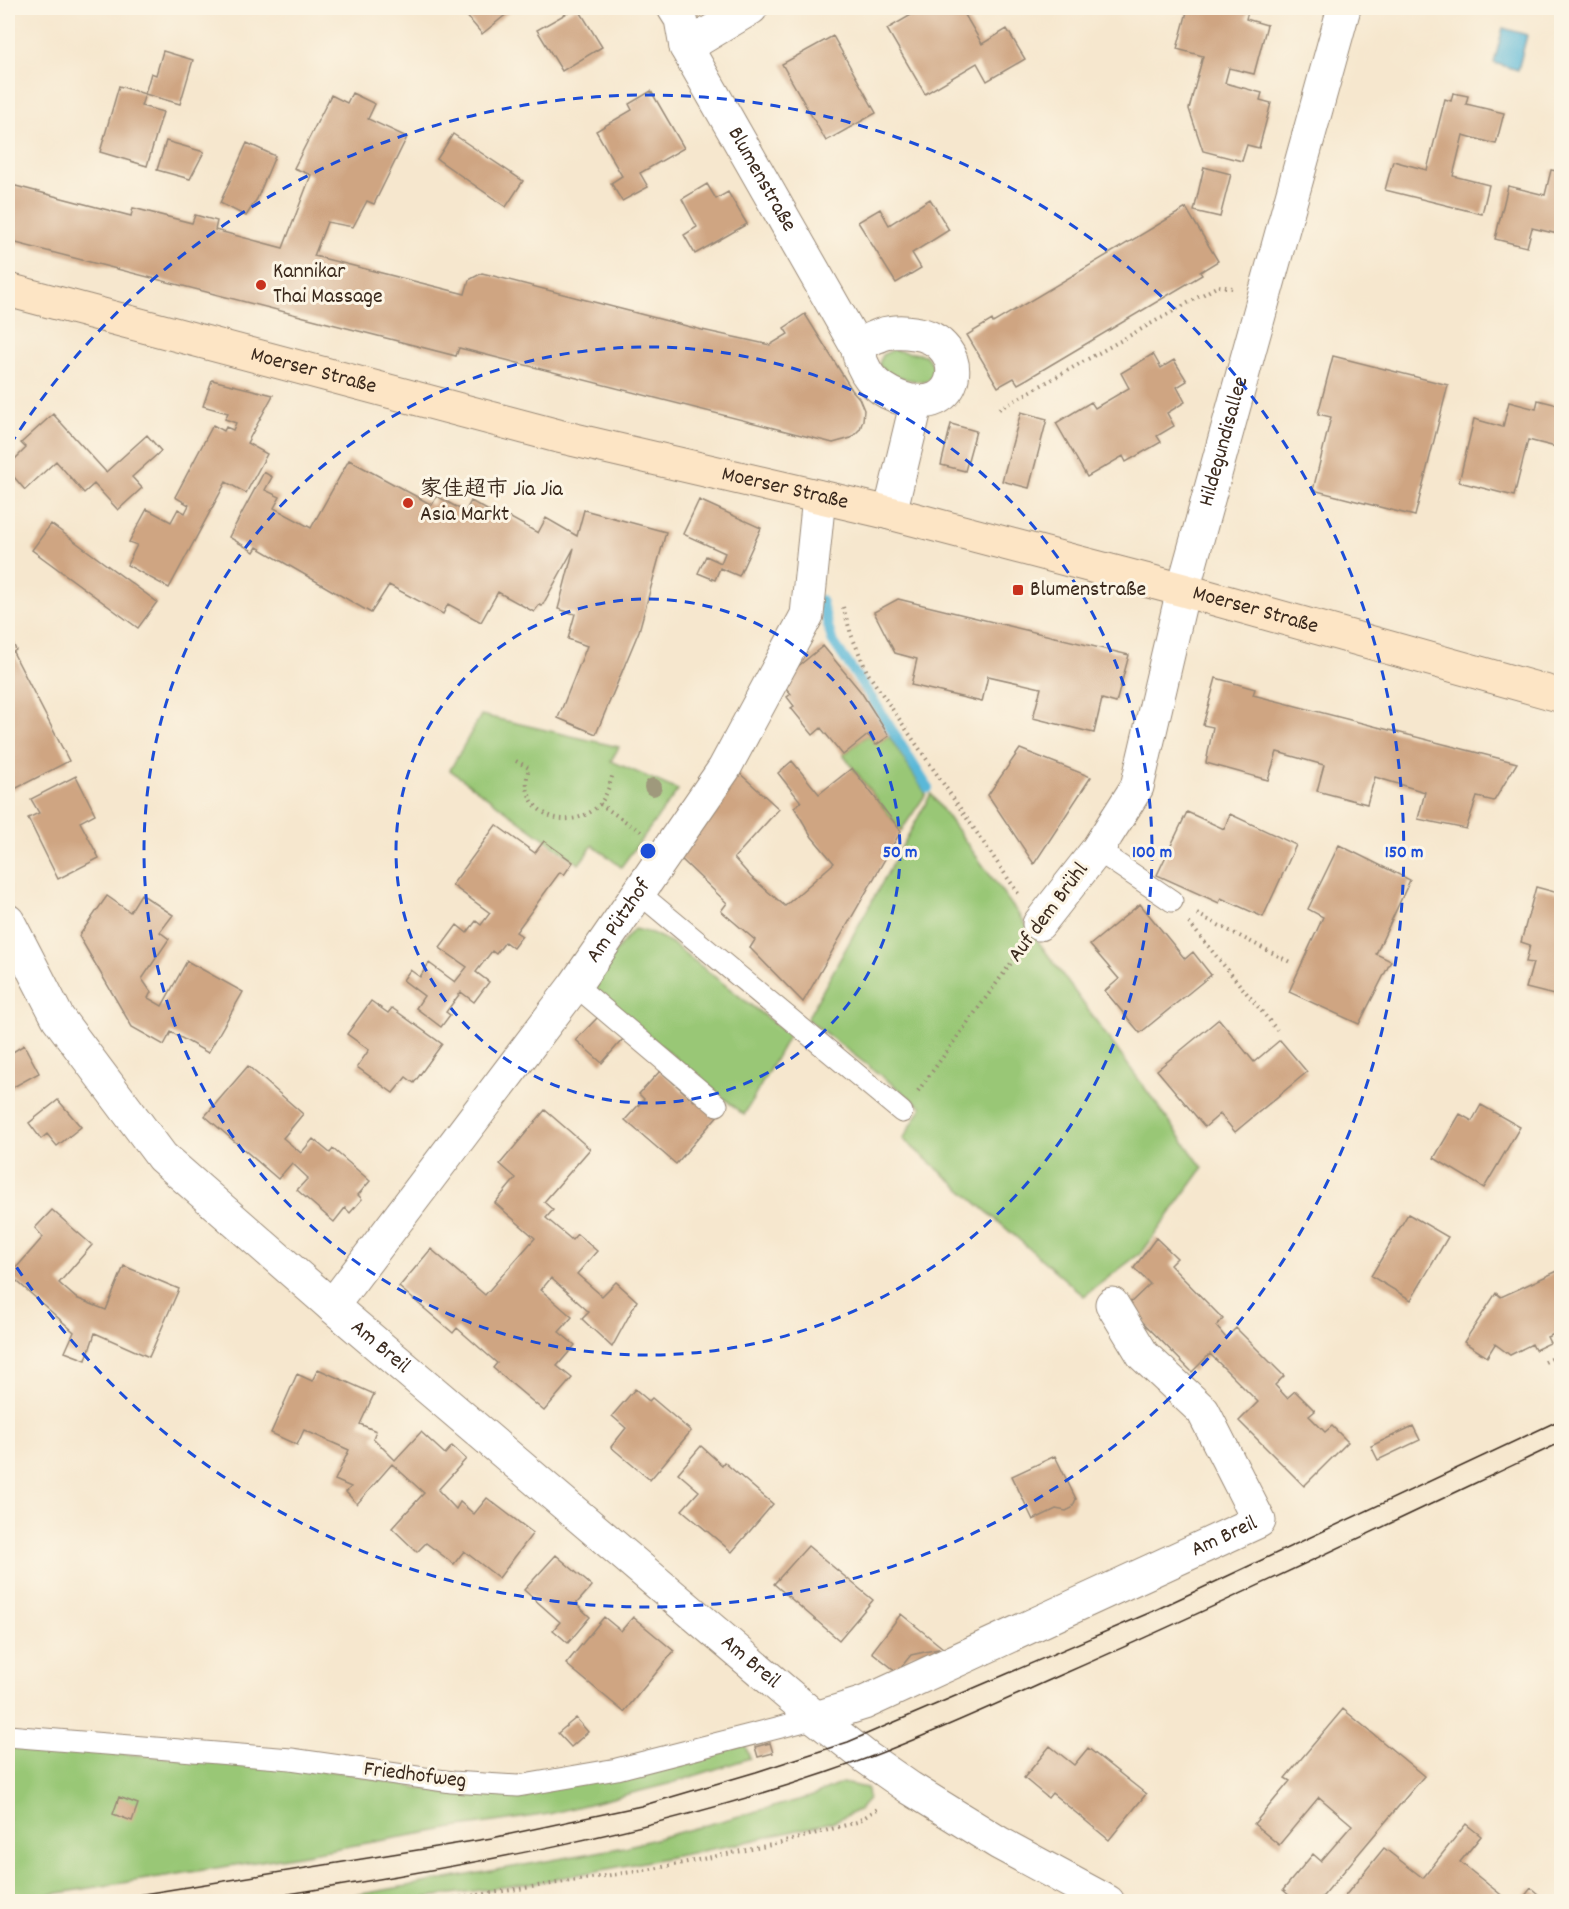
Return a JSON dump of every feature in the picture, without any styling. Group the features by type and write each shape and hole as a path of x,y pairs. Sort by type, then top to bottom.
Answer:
{"main road":[{"name":"Moerser Straße","path":"8,290 558,436 890,513 1183,590 1562,696"}],"street":[{"name":"Blumenstraße","path":"674,8 681,19 686,47 857,346 861,365 872,380 885,391 917,401"},
{"path":"686,47 751,8"},
{"name":"Hildegundisallee","path":"1183,590 1344,8"},
{"path":"857,346 879,335 905,332 925,334 947,351 951,362 952,374 949,388 941,397 917,401 890,513"},
{"name":"Am Pützhof","path":"332,1306 575,985 753,727 807,615 819,497"},
{"name":"Auf dem Brühl","path":"1040,924 1097,850 1137,787 1183,590"},
{"name":"Am Breil","path":"8,921 58,1018 162,1157 332,1306 816,1718 910,1788 999,1843 1108,1902"},
{"name":"Am Breil","path":"816,1718 864,1703 1259,1521 1203,1411 1143,1355 1112,1304"}],"lane":[{"path":"1097,850 1172,901"},
{"path":"639,893 902,1112"},
{"path":"575,985 717,1105"},
{"name":"Friedhofweg","path":"8,1736 291,1759 452,1782 518,1786 617,1768 816,1718"}],"path":[{"path":"999,409 1218,286 1264,294"},
{"path":"841,600 851,634 867,672 1040,924"},
{"path":"516,761 529,768 526,777 532,800 548,817 562,820 574,820 600,804 608,790 613,773"},
{"path":"600,804 668,852"},
{"path":"1172,901 1292,963"},
{"path":"1172,901 1277,1030"},
{"name":"Auf dem Brühl","path":"902,1112 1040,924"},
{"path":"1545,1362 1562,1354"},
{"path":"430,1902 658,1868 781,1843 857,1822 910,1788"}],"green space":[{"path":"893,350 925,355 933,365 932,376 922,382 890,376 879,365 882,355"},
{"path":"481,715 619,747 611,761 678,790 621,867 593,845 579,864 450,770"},
{"path":"868,735 876,744 889,736 926,794 901,831 843,755"},
{"path":"931,794 1203,1168 1143,1251 1084,1296 903,1139 922,1107 807,1019"},
{"path":"634,929 652,933 670,942 789,1035 744,1115 588,985"},
{"path":"744,1743 750,1758 672,1783 549,1814 8,1901 8,1744 341,1772 449,1794 515,1794"},
{"path":"842,1783 867,1788 868,1799 859,1810 832,1822 733,1845 539,1882 400,1901 323,1901 625,1847 810,1797"}],"water":[{"path":"1503,28 1527,35 1518,70 1494,63"}],"building":[{"path":"460,8 514,8 482,34"},
{"path":"576,8 602,47 562,71 537,30"},
{"path":"923,8 961,8 982,44 1007,29 1025,59 987,81 977,63 925,94 887,29"},
{"path":"1188,8 1249,8 1246,19 1267,25 1254,74 1229,68 1225,83 1262,93 1260,100 1271,103 1259,148 1247,145 1242,161 1203,151 1189,109 1203,56 1177,49"},
{"path":"833,36 876,113 826,141 782,64"},
{"path":"163,51 193,60 180,104 145,94 151,73 156,75"},
{"path":"119,86 145,94 141,106 163,112 147,166 100,152"},
{"path":"651,91 684,148 640,173 648,187 622,201 611,183 622,176 596,131 632,110 629,104"},
{"path":"352,93 375,104 368,119 407,137 374,204 367,201 353,227 327,222 314,256 465,294 469,280 482,273 702,330 770,345 788,334 784,328 805,314 859,398 864,410 860,429 851,438 833,443 459,348 456,356 8,241 8,184 131,216 133,208 192,223 195,215 217,221 215,230 283,248 311,175 294,168 331,95 347,103"},
{"path":"1453,93 1468,96 1466,104 1504,113 1496,144 1463,135 1453,176 1489,185 1482,214 1385,190 1393,161 1427,170 1445,99 1451,101"},
{"path":"453,134 523,181 506,207 437,159"},
{"path":"166,141 204,152 190,179 157,170"},
{"path":"247,143 275,156 257,199 246,216 220,203"},
{"path":"1204,167 1231,174 1220,217 1194,211"},
{"path":"1551,170 1562,172 1562,235 1532,228 1527,247 1495,239 1508,186 1545,195"},
{"path":"707,184 716,199 728,192 747,224 695,254 684,235 697,227 682,199"},
{"path":"930,199 949,230 912,253 921,268 896,283 858,222 880,209 889,225"},
{"path":"1186,208 1218,261 1200,272 1202,275 1027,379 1018,384 1014,378 998,387 967,335 992,320 993,323"},
{"path":"1153,354 1161,368 1174,360 1187,381 1177,387 1185,402 1167,413 1174,426 1157,436 1161,442 1126,462 1123,456 1087,477 1056,423 1091,402 1095,408 1129,388 1121,373"},
{"path":"1333,356 1448,385 1415,516 1313,490 1331,417 1318,414"},
{"path":"212,380 273,395 247,443 267,454 246,493 226,482 169,588 127,565 137,545 129,542 147,509 171,522 178,509 185,513 189,505 175,497 213,425 224,431 226,427 233,430 236,423 225,419 228,413 203,406"},
{"path":"1538,400 1562,406 1562,424 1556,447 1528,440 1514,496 1459,482 1474,419 1503,427 1509,402 1536,409"},
{"path":"1021,412 1047,419 1029,488 1002,481"},
{"path":"53,414 106,472 147,435 161,451 132,477 142,488 118,510 94,484 84,493 56,461 25,490 8,470 8,466 26,448 21,443"},
{"path":"951,424 976,431 965,471 941,465"},
{"path":"349,460 432,505 437,496 465,512 471,501 498,516 500,512 538,533 546,518 577,536 584,510 666,532 639,631 596,734 558,718 587,646 568,639 575,614 558,609 574,548 542,606 539,605 534,612 498,592 481,622 448,604 443,614 389,585 371,613 257,547 254,552 229,537 264,472 272,477 265,490 280,497 274,508 311,528"},
{"path":"699,500 761,528 739,576 720,568 715,580 698,573 706,556 721,563 725,553 683,534"},
{"path":"51,524 157,602 138,628 32,550"},
{"path":"898,599 1129,655 1116,703 1102,699 1094,733 1033,718 1041,688 988,676 982,702 911,685 917,659 895,653 874,612"},
{"path":"8,632 16,650 13,652 69,761 13,790 8,778"},
{"path":"823,646 861,692 889,736 876,745 868,735 843,755 821,728 813,735 791,708 794,706 787,697 791,694 780,681"},
{"path":"1216,678 1255,689 1253,695 1517,763 1494,801 1477,797 1466,829 1418,819 1425,792 1375,777 1367,804 1317,791 1324,765 1277,752 1268,780 1206,763 1213,727 1203,725"},
{"path":"1020,749 1091,777 1034,864 988,795"},
{"path":"792,761 819,794 852,768 901,831 803,1002 750,948 755,940 721,911 727,903 676,854 736,770 779,809 734,858 751,877 785,906 834,863 812,837 794,807 801,802 778,773"},
{"path":"76,776 95,814 80,822 99,858 58,879 28,818 39,813 31,799"},
{"path":"1187,812 1224,829 1230,814 1296,845 1263,917 1221,898 1219,903 1157,875"},
{"path":"496,825 535,853 544,841 573,862 564,875 560,872 516,932 522,936 513,948 505,942 496,954 492,951 476,972 489,982 474,1002 461,992 446,1012 450,1015 441,1027 416,1008 424,996 403,980 410,970 420,977 429,963 455,982 467,967 440,948 457,925 467,933 476,921 481,925 490,913 452,885"},
{"path":"1339,845 1410,880 1376,954 1391,961 1359,1024 1289,992 1323,917 1308,909"},
{"path":"1536,887 1562,894 1562,997 1526,988 1533,963 1526,962 1530,945 1521,942"},
{"path":"141,894 173,915 160,932 169,939 142,979 151,992 148,998 162,1006 187,961 243,992 208,1053 171,1032 164,1045 132,1027 79,936 107,896 130,912"},
{"path":"1140,904 1185,959 1193,952 1211,975 1140,1033 1105,991 1119,979 1090,945"},
{"path":"371,1001 388,1013 392,1008 442,1044 414,1083 406,1077 393,1093 357,1067 369,1050 347,1034"},
{"path":"598,1017 623,1039 602,1063 576,1040"},
{"path":"1219,1019 1254,1062 1280,1040 1307,1072 1235,1132 1220,1114 1205,1127 1157,1070"},
{"path":"24,1045 39,1073 8,1090 8,1055"},
{"path":"248,1066 303,1114 283,1138 301,1153 313,1139 330,1153 333,1149 370,1181 358,1195 362,1199 350,1213 345,1208 334,1222 297,1190 308,1178 292,1163 278,1179 205,1116"},
{"path":"660,1071 694,1101 698,1096 719,1114 676,1164 625,1120 644,1099 639,1094"},
{"path":"58,1100 81,1127 57,1146 47,1134 41,1139 29,1123"},
{"path":"1481,1105 1520,1127 1484,1188 1434,1158 1460,1114 1472,1121"},
{"path":"545,1110 590,1149 544,1202 553,1210 546,1218 572,1240 577,1234 597,1251 577,1274 602,1296 616,1282 637,1301 612,1347 582,1319 589,1312 551,1278 541,1290 572,1317 559,1332 575,1345 557,1366 572,1378 544,1411 493,1368 497,1363 457,1328 453,1333 399,1287 431,1249 485,1295 535,1238 495,1203 516,1178 500,1164"},
{"path":"52,1210 92,1245 59,1283 76,1298 106,1310 124,1266 179,1289 149,1357 95,1333 86,1360 65,1352 74,1332 10,1275 43,1237 35,1228"},
{"path":"1408,1214 1448,1237 1411,1300 1371,1276"},
{"path":"1156,1238 1177,1258 1170,1265 1223,1319 1216,1326 1226,1338 1236,1328 1284,1376 1275,1385 1287,1398 1295,1391 1315,1411 1309,1416 1325,1432 1332,1426 1348,1442 1304,1486 1239,1421 1258,1402 1210,1354 1192,1372 1127,1306 1150,1284 1134,1268"},
{"path":"1562,1269 1562,1331 1547,1337 1550,1343 1535,1350 1532,1344 1510,1355 1495,1344 1487,1357 1464,1342 1496,1293 1501,1297"},
{"path":"318,1369 374,1394 360,1424 376,1431 373,1438 395,1460 421,1432 445,1454 452,1446 466,1459 438,1490 456,1509 460,1502 474,1514 487,1498 533,1533 499,1578 464,1551 454,1564 426,1543 417,1552 392,1528 424,1493 392,1464 357,1504 346,1492 351,1487 335,1480 349,1450 304,1430 297,1445 271,1433 297,1374 312,1381"},
{"path":"635,1389 649,1401 652,1398 691,1431 650,1480 611,1447 626,1428 612,1416"},
{"path":"1413,1426 1420,1440 1378,1460 1371,1446"},
{"path":"701,1446 722,1465 724,1462 773,1504 732,1552 682,1510 699,1491 678,1473"},
{"path":"1055,1456 1076,1499 1072,1508 1066,1511 1056,1509 1033,1520 1012,1476"},
{"path":"808,1546 873,1600 839,1640 774,1584"},
{"path":"556,1555 592,1586 576,1604 590,1617 568,1643 553,1630 560,1622 524,1590"},
{"path":"901,1614 943,1648 911,1655 897,1672 872,1652"},
{"path":"604,1617 621,1631 633,1617 674,1651 624,1712 566,1664"},
{"path":"1343,1709 1424,1776 1318,1902 1297,1902 1283,1890 1313,1854 1321,1861 1352,1825 1319,1797 1279,1845 1254,1824 1290,1781 1285,1778"},
{"path":"576,1718 588,1732 571,1747 558,1733"},
{"path":"770,1743 773,1753 758,1757 755,1747"},
{"path":"1050,1746 1074,1765 1088,1748 1146,1794 1109,1840 1052,1793 1048,1798 1024,1778"},
{"path":"119,1797 138,1804 132,1821 113,1814"},
{"path":"1466,1824 1481,1836 1460,1862 1510,1902 1407,1902 1398,1894 1392,1902 1352,1902 1345,1896 1384,1848 1423,1878"},
{"path":"1531,1888 1547,1902 1520,1902"}],"waterway":[{"path":"821,600 832,640 928,788"}],"tram line":[{"path":"94,1902 492,1838 641,1806 848,1742 1149,1613 1562,1419"},
{"path":"238,1902 476,1862 634,1828 712,1808 865,1759 964,1718 1187,1618 1562,1442"}],"place":[{"name":"Kannikar Thai Massage","path":"261,285"},
{"name":"家佳超市 Jia Jia Asia Markt","path":"408,503"},
{"name":"Blumenstraße","path":"1018,590"}]}
